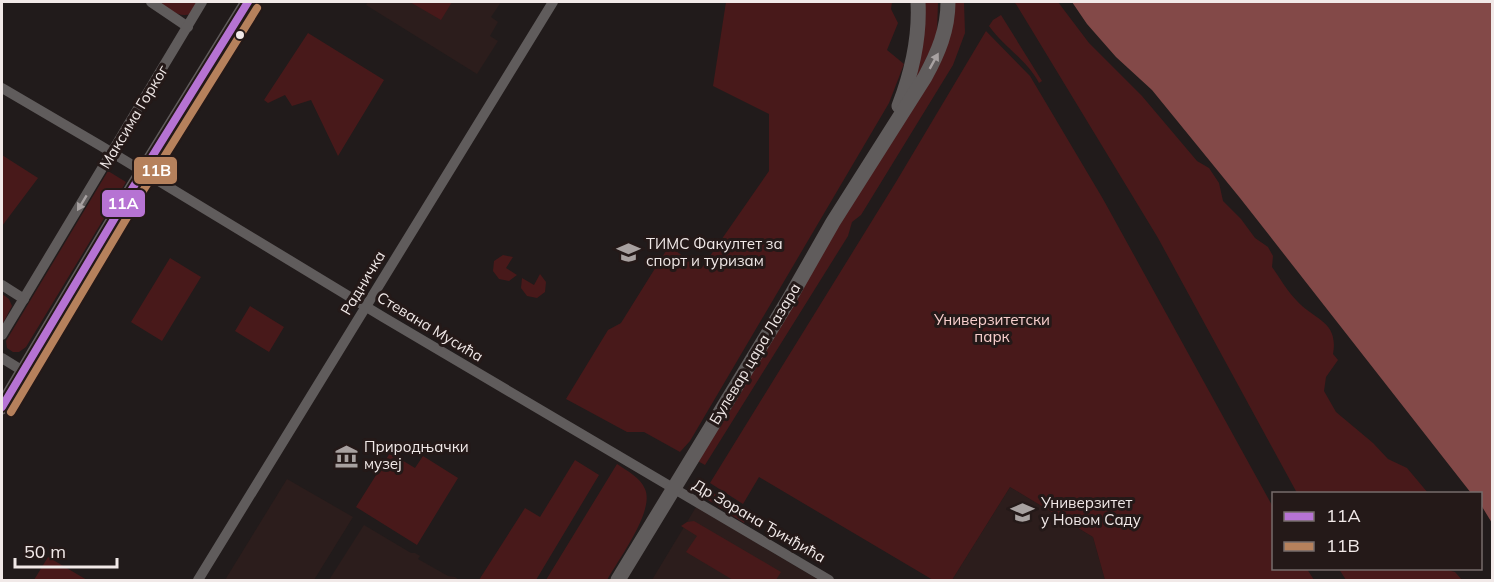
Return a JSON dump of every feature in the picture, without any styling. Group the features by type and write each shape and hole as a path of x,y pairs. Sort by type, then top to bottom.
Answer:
{"main road":[{"path":"2,407 143,171 248,2"},
{"name":"Булевар цара Лазара","path":"891,128 906,89 915,53 919,18 918,2"},
{"name":"Булевар цара Лазара","path":"618,580 938,53 947,27 948,2"}],"street":[{"path":"151,2 188,27"},
{"name":"Максима Горког","path":"2,335 202,2"},
{"name":"Радничка","path":"198,580 553,2"},
{"name":"Стевана Мусића","path":"2,88 673,488"},
{"path":"2,285 24,298"},
{"path":"2,358 23,371"},
{"name":"Др Зорана Ђинђића","path":"673,488 830,580"}],"shaded area":[{"path":"368,2 501,2 491,17 498,22 490,36 498,41 477,74 366,5"},
{"path":"1072,2 1492,2 1492,523 1482,507 1482,492 1470,492 1240,198 1152,90 1116,57 1087,24"},
{"path":"287,479 353,517 314,580 225,580"},
{"name":"Универзитет у Новом Саду","path":"1010,487 1093,537 1105,580 952,580"},
{"path":"696,507 819,580 652,580"},
{"path":"364,525 420,556 418,559 459,580 329,580"}],"green space":[{"path":"161,2 197,2 190,14 182,15"},
{"path":"410,2 452,2 441,20"},
{"path":"726,2 892,2 891,9 898,23 887,50 904,64 889,103 690,441 680,452 644,432 627,432 566,399 608,330 621,323 669,246 701,269 769,171 769,114 713,86"},
{"path":"921,2 938,2 937,32 909,93"},
{"path":"949,2 964,2 965,33 953,65 861,215 852,222 848,236 705,465 694,459 925,77"},
{"path":"1013,2 1058,2 1089,43 1142,96 1197,161 1209,168 1219,183 1223,201 1241,219 1255,238 1268,247 1273,256 1272,267 1293,297 1329,328 1334,343 1333,354 1338,360 1326,377 1324,391 1336,412 1373,443 1388,459 1407,468 1427,492 1296,492 1158,238"},
{"path":"1001,15 1042,81 1039,83 1028,67 989,26"},
{"name":"Универзитетски парк","path":"986,31 1030,76 1103,199 1272,505 1272,570 1308,570 1314,580 1105,580 1093,537 1010,487 952,580 933,580 759,477 743,504 710,483 896,182"},
{"path":"308,33 384,80 338,156 311,100 292,106 285,95 268,103 264,100"},
{"path":"2,155 38,178 2,226"},
{"path":"108,171 126,182 26,347 19,352 13,352 7,348 6,341"},
{"path":"503,255 513,257 506,268 517,275 509,281 499,279 493,271 494,261"},
{"path":"170,258 201,277 162,341 131,322"},
{"path":"540,274 546,282 545,292 537,298 527,296 521,288 522,278 534,285"},
{"path":"2,294 9,299 12,306 2,325"},
{"path":"250,306 284,327 269,352 235,331"},
{"path":"390,453 415,468 423,456 458,478 417,545 356,507"},
{"path":"575,460 599,475 536,580 479,580 525,508 540,517"},
{"path":"617,464 640,481 647,498 645,510 634,535 607,580 546,580"},
{"path":"707,489 749,514 744,523 702,496"},
{"path":"694,521 781,572 776,580 733,580 686,552 697,536 681,526"},
{"path":"48,557 87,580 34,580"},
{"path":"1340,570 1448,570 1455,572 1462,580 1346,580"}],"transit line":[{"name":"11A","path":"2,407 132,189 248,2"},
{"name":"11B","path":"11,412 141,194 257,8"}],"place":[{"name":"ТИМС Факултет за спорт и туризам","path":"628,253"},
{"name":"Природњачки музеј","path":"346,456"},
{"name":"Универзитет у Новом Саду","path":"1023,512"}]}
